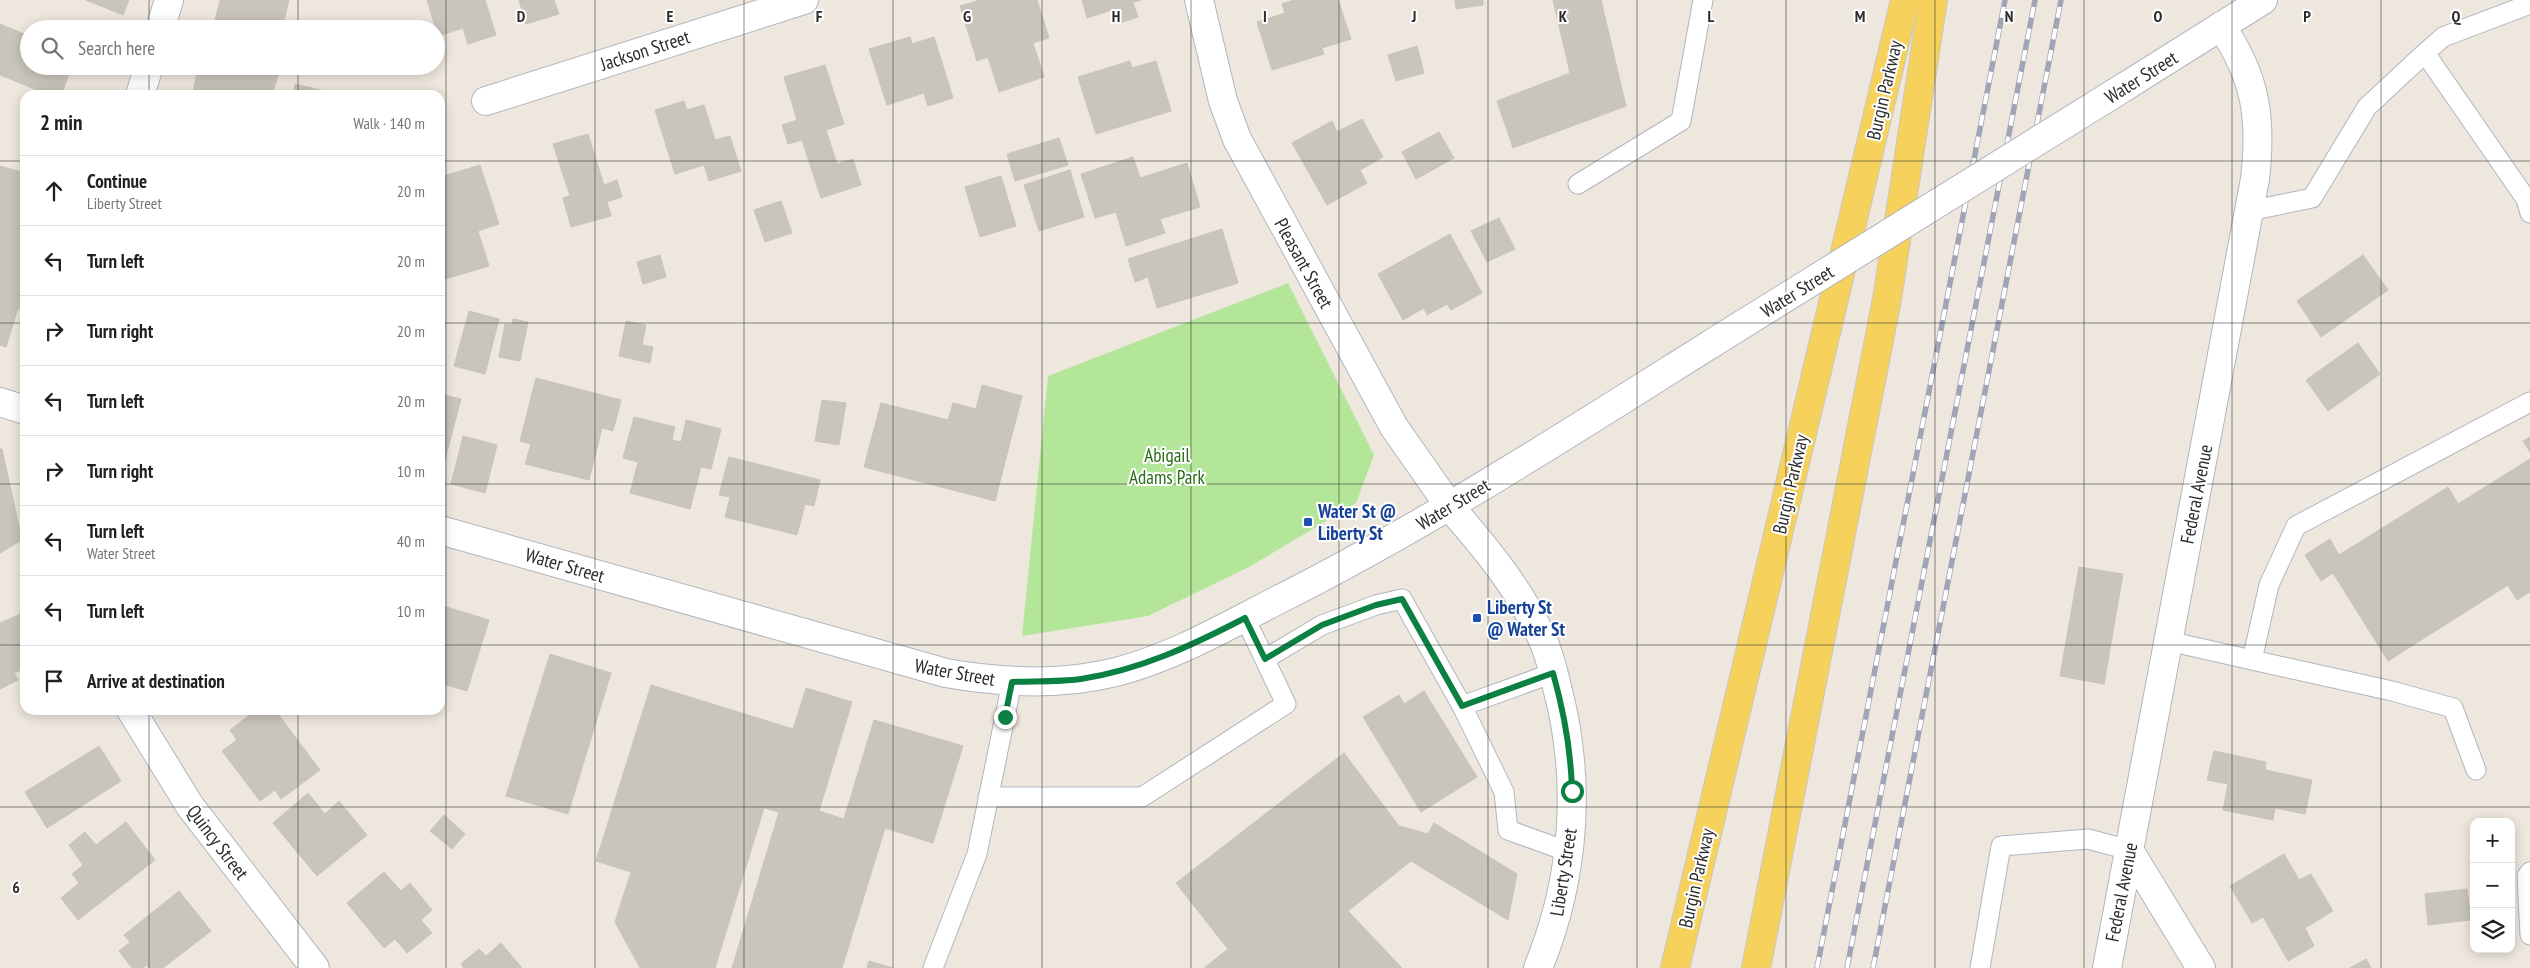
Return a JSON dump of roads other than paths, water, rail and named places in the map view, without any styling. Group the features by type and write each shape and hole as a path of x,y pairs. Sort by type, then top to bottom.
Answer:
{"main road":[{"path":"163,20 169,0"},
{"name":"Jackson Street","path":"486,101 804,0"},
{"name":"Pleasant Street","path":"1199,0 1223,101 1237,139 1394,427 1450,507"},
{"name":"Burgin Parkway","path":"1674,968 1905,0"},
{"name":"Burgin Parkway","path":"1756,968 1887,299 1933,0"},
{"name":"Water Street","path":"445,531 946,674 1012,682 1080,679 1114,672 1172,654 1339,570 1450,507 2263,0"},
{"name":"Federal Avenue","path":"2107,968 2249,211 2258,154 2256,99 2241,57 2221,26"},
{"path":"142,90 146,75"},
{"path":"0,402 20,408"},
{"name":"Liberty Street","path":"1450,507 1485,546 1525,605 1542,637 1553,673 1571,759 1569,852 1556,918 1538,968"},
{"name":"Quincy Street","path":"134,715 190,806 315,968"},
{"path":"2129,850 2201,968"}],"lane":[{"path":"1578,184 1681,121 1703,0"},
{"path":"2249,211 2312,198 2367,107 2425,53 2443,37 2530,4"},
{"path":"2425,53 2529,203"},
{"path":"2252,660 2269,586 2296,526 2530,402"},
{"path":"1265,659 1322,625 1376,605 1402,599 1462,706 1504,792 1508,830 1569,852"},
{"path":"988,797 1142,797 1286,704 1245,618"},
{"path":"2168,641 2392,691 2453,708 2476,770"},
{"path":"1462,706 1553,673"},
{"path":"933,968 977,854 1012,682"},
{"path":"1980,968 2001,846 2088,839 2129,850"},
{"path":"2530,872 2527,876 2530,935"}],"railway":[{"path":"1817,968 2005,0"},
{"path":"1847,968 2035,0"},
{"path":"1873,968 2061,0"}],"place":[{"name":"Water St @ Liberty St","path":"1308,522"},
{"name":"Liberty St @ Water St","path":"1477,618"}],"park label":[{"name":"Abigail Adams Park","path":"1167,466"}]}
